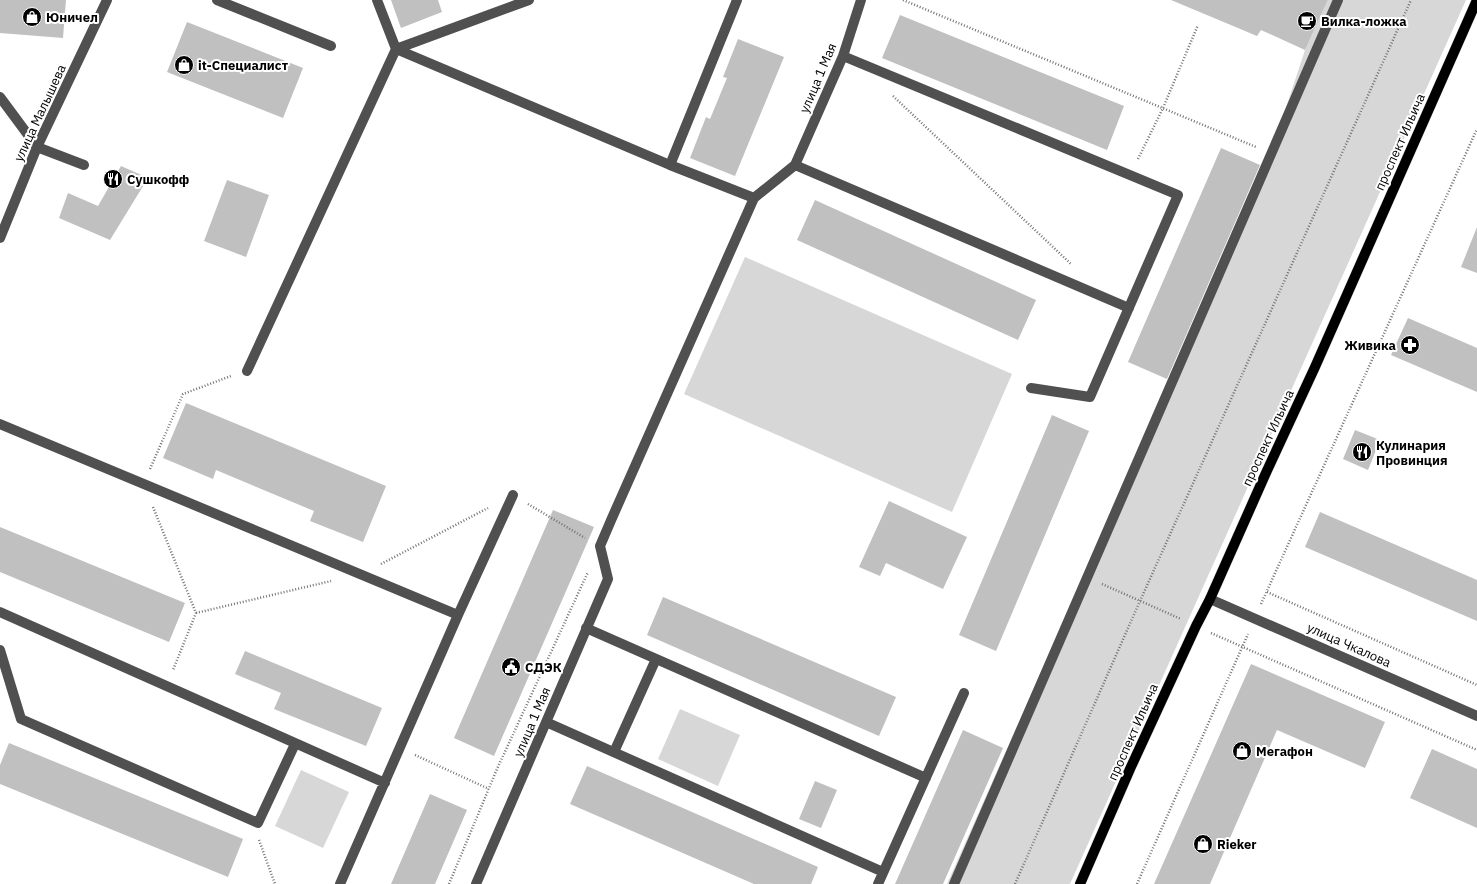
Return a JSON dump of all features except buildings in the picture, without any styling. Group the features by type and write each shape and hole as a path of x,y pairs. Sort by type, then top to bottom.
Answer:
{"main road":[{"name":"проспект Ильича","path":"1080,884 1130,769 1210,599 1315,367 1476,0"}],"street":[{"name":"улица Малышева","path":"0,238 37,147 106,0"},
{"path":"217,0 331,46"},
{"path":"377,0 396,49 670,165 754,198"},
{"path":"247,371 396,49 529,0"},
{"path":"670,165 737,0"},
{"name":"улица 1 Мая","path":"795,165 843,56 861,0"},
{"path":"954,884 1338,0"},
{"path":"843,56 1178,195 1090,397 1031,388"},
{"path":"0,97 37,147 84,165"},
{"path":"600,546 754,198 795,165 1129,308"},
{"path":"0,424 458,615"},
{"path":"340,884 458,615 513,495"},
{"name":"улица 1 Мая","path":"476,884 608,579 600,546"},
{"name":"улица Чкалова","path":"1210,599 1477,716"},
{"path":"0,612 385,784"},
{"path":"586,628 926,778"},
{"path":"0,650 21,719 258,823 295,744"},
{"path":"614,752 656,659"},
{"path":"878,884 964,693"},
{"path":"546,722 883,872"}],"path":[{"path":"903,0 1271,153"},
{"path":"1015,884 1140,601 1411,0"},
{"path":"1130,175 1163,108 1198,25"},
{"path":"889,93 1075,267"},
{"path":"1137,884 1242,646 1477,129"},
{"path":"166,686 196,613 144,484 183,394 247,371"},
{"path":"196,613 360,574 513,495 600,546 489,789 449,884"},
{"path":"1087,577 1477,750"},
{"path":"1267,592 1477,685"},
{"path":"400,748 489,789"},
{"path":"252,820 275,884"}],"shaded area":[{"path":"1328,0 1466,0 1070,884 947,884 1271,153 1305,50"},
{"path":"745,257 1012,374 952,512 684,394"},
{"path":"680,709 740,735 718,786 658,759"},
{"path":"301,770 349,792 323,848 275,826"}],"place":[{"name":"Юничел","path":"32,17"},
{"name":"Вилка-ложка","path":"1307,21"},
{"name":"it-Специалист","path":"184,65"},
{"name":"Сушкофф","path":"113,179"},
{"name":"Живика","path":"1410,345"},
{"name":"Кулинария Провинция","path":"1362,452"},
{"name":"СДЭК","path":"511,667"},
{"name":"Мегафон","path":"1242,751"},
{"name":"Rieker","path":"1203,844"}]}
